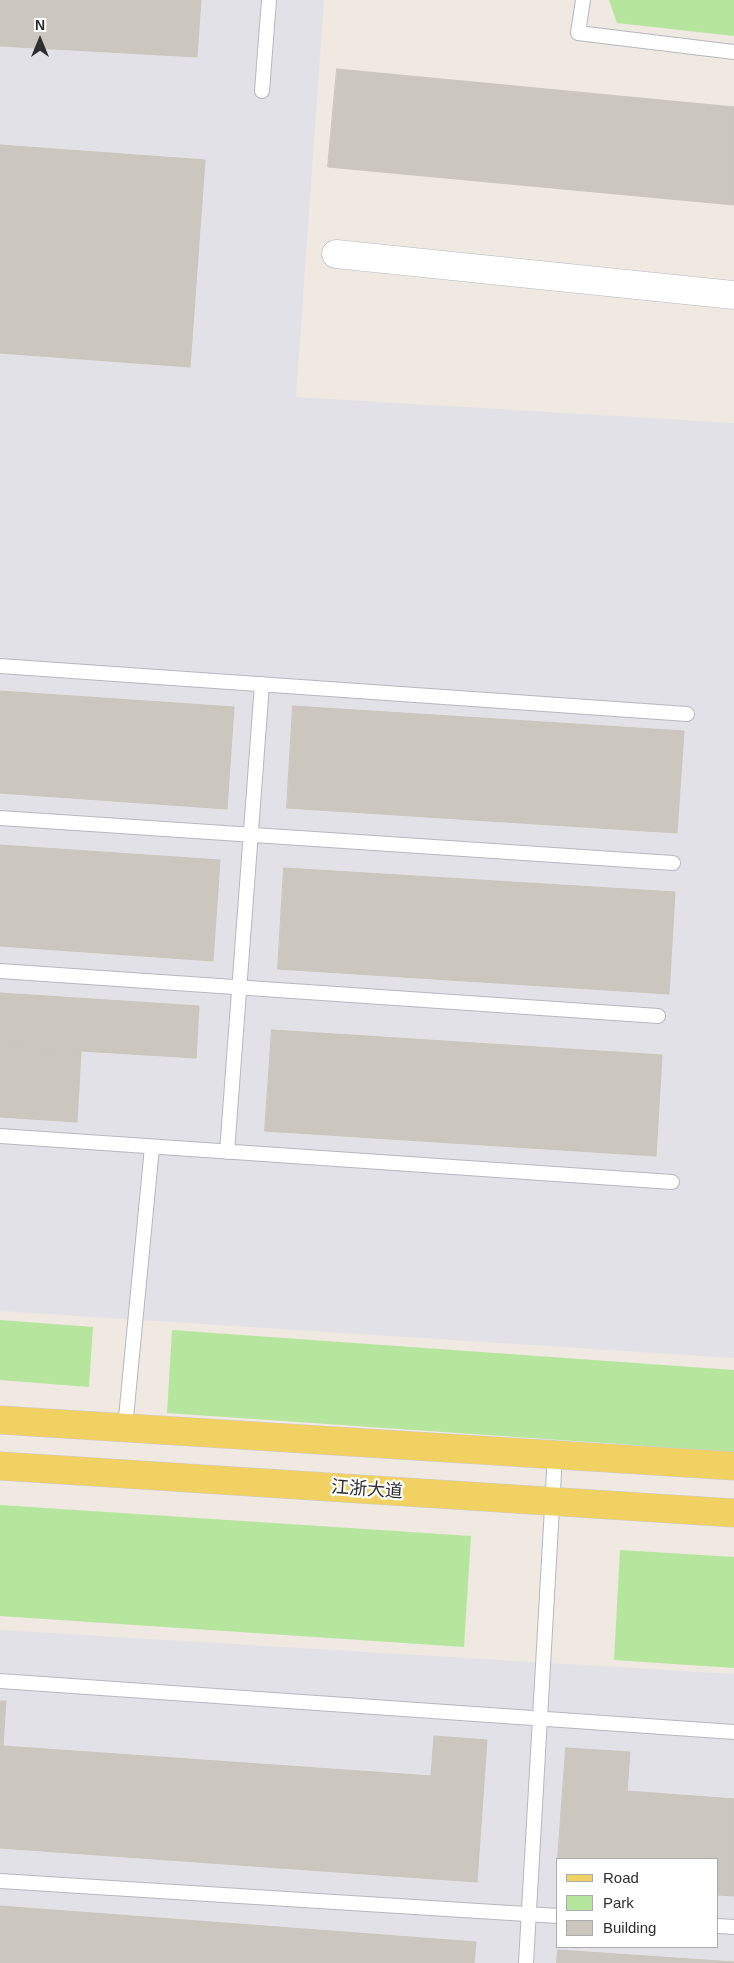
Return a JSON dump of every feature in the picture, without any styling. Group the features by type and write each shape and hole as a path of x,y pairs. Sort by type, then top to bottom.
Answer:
{"main road":[{"path":"0,1420 734,1466"},
{"name":"江浙大道","path":"0,1466 734,1513"}],"street":[{"path":"336,254 734,295"}],"lane":[{"path":"262,91 269,0"},
{"path":"583,0 578,33 734,52"},
{"path":"0,666 687,714"},
{"path":"227,1152 262,684"},
{"path":"0,818 673,863"},
{"path":"0,971 658,1016"},
{"path":"0,1136 672,1182"},
{"path":"125,1428 152,1147"},
{"path":"526,1963 555,1455"},
{"path":"0,1681 734,1732"},
{"path":"0,1881 556,1916"},
{"path":"719,1926 734,1927"}],"shaded area":[{"path":"0,0 324,0 296,397 734,423 734,1358 0,1311"},
{"path":"0,1630 734,1674 734,1963 0,1963"}],"green space":[{"path":"609,0 734,0 734,36 617,23"},
{"path":"0,1320 93,1327 89,1387 0,1380"},
{"path":"172,1330 734,1370 734,1452 167,1413"},
{"path":"0,1505 471,1536 464,1647 0,1616"},
{"path":"620,1550 734,1557 734,1668 614,1660"}],"building":[{"path":"0,0 201,0 197,57 0,46"},
{"path":"337,69 734,107 734,205 328,167"},
{"path":"0,145 205,160 190,367 0,353"},
{"path":"0,691 234,707 227,809 0,793"},
{"path":"293,706 684,731 677,833 287,808"},
{"path":"0,845 220,860 213,961 0,946"},
{"path":"284,868 675,892 669,994 278,969"},
{"path":"0,993 199,1006 196,1058 0,1046"},
{"path":"272,1030 662,1055 656,1156 265,1131"},
{"path":"0,1046 81,1051 77,1122 0,1117"},
{"path":"0,1701 6,1701 3,1746 431,1776 434,1736 487,1740 477,1882 0,1848"},
{"path":"566,1748 630,1752 627,1791 734,1799 734,1896 719,1895 719,1858 558,1858"},
{"path":"0,1906 476,1942 474,1963 0,1963"},
{"path":"558,1950 734,1962 734,1963 557,1963"}]}
